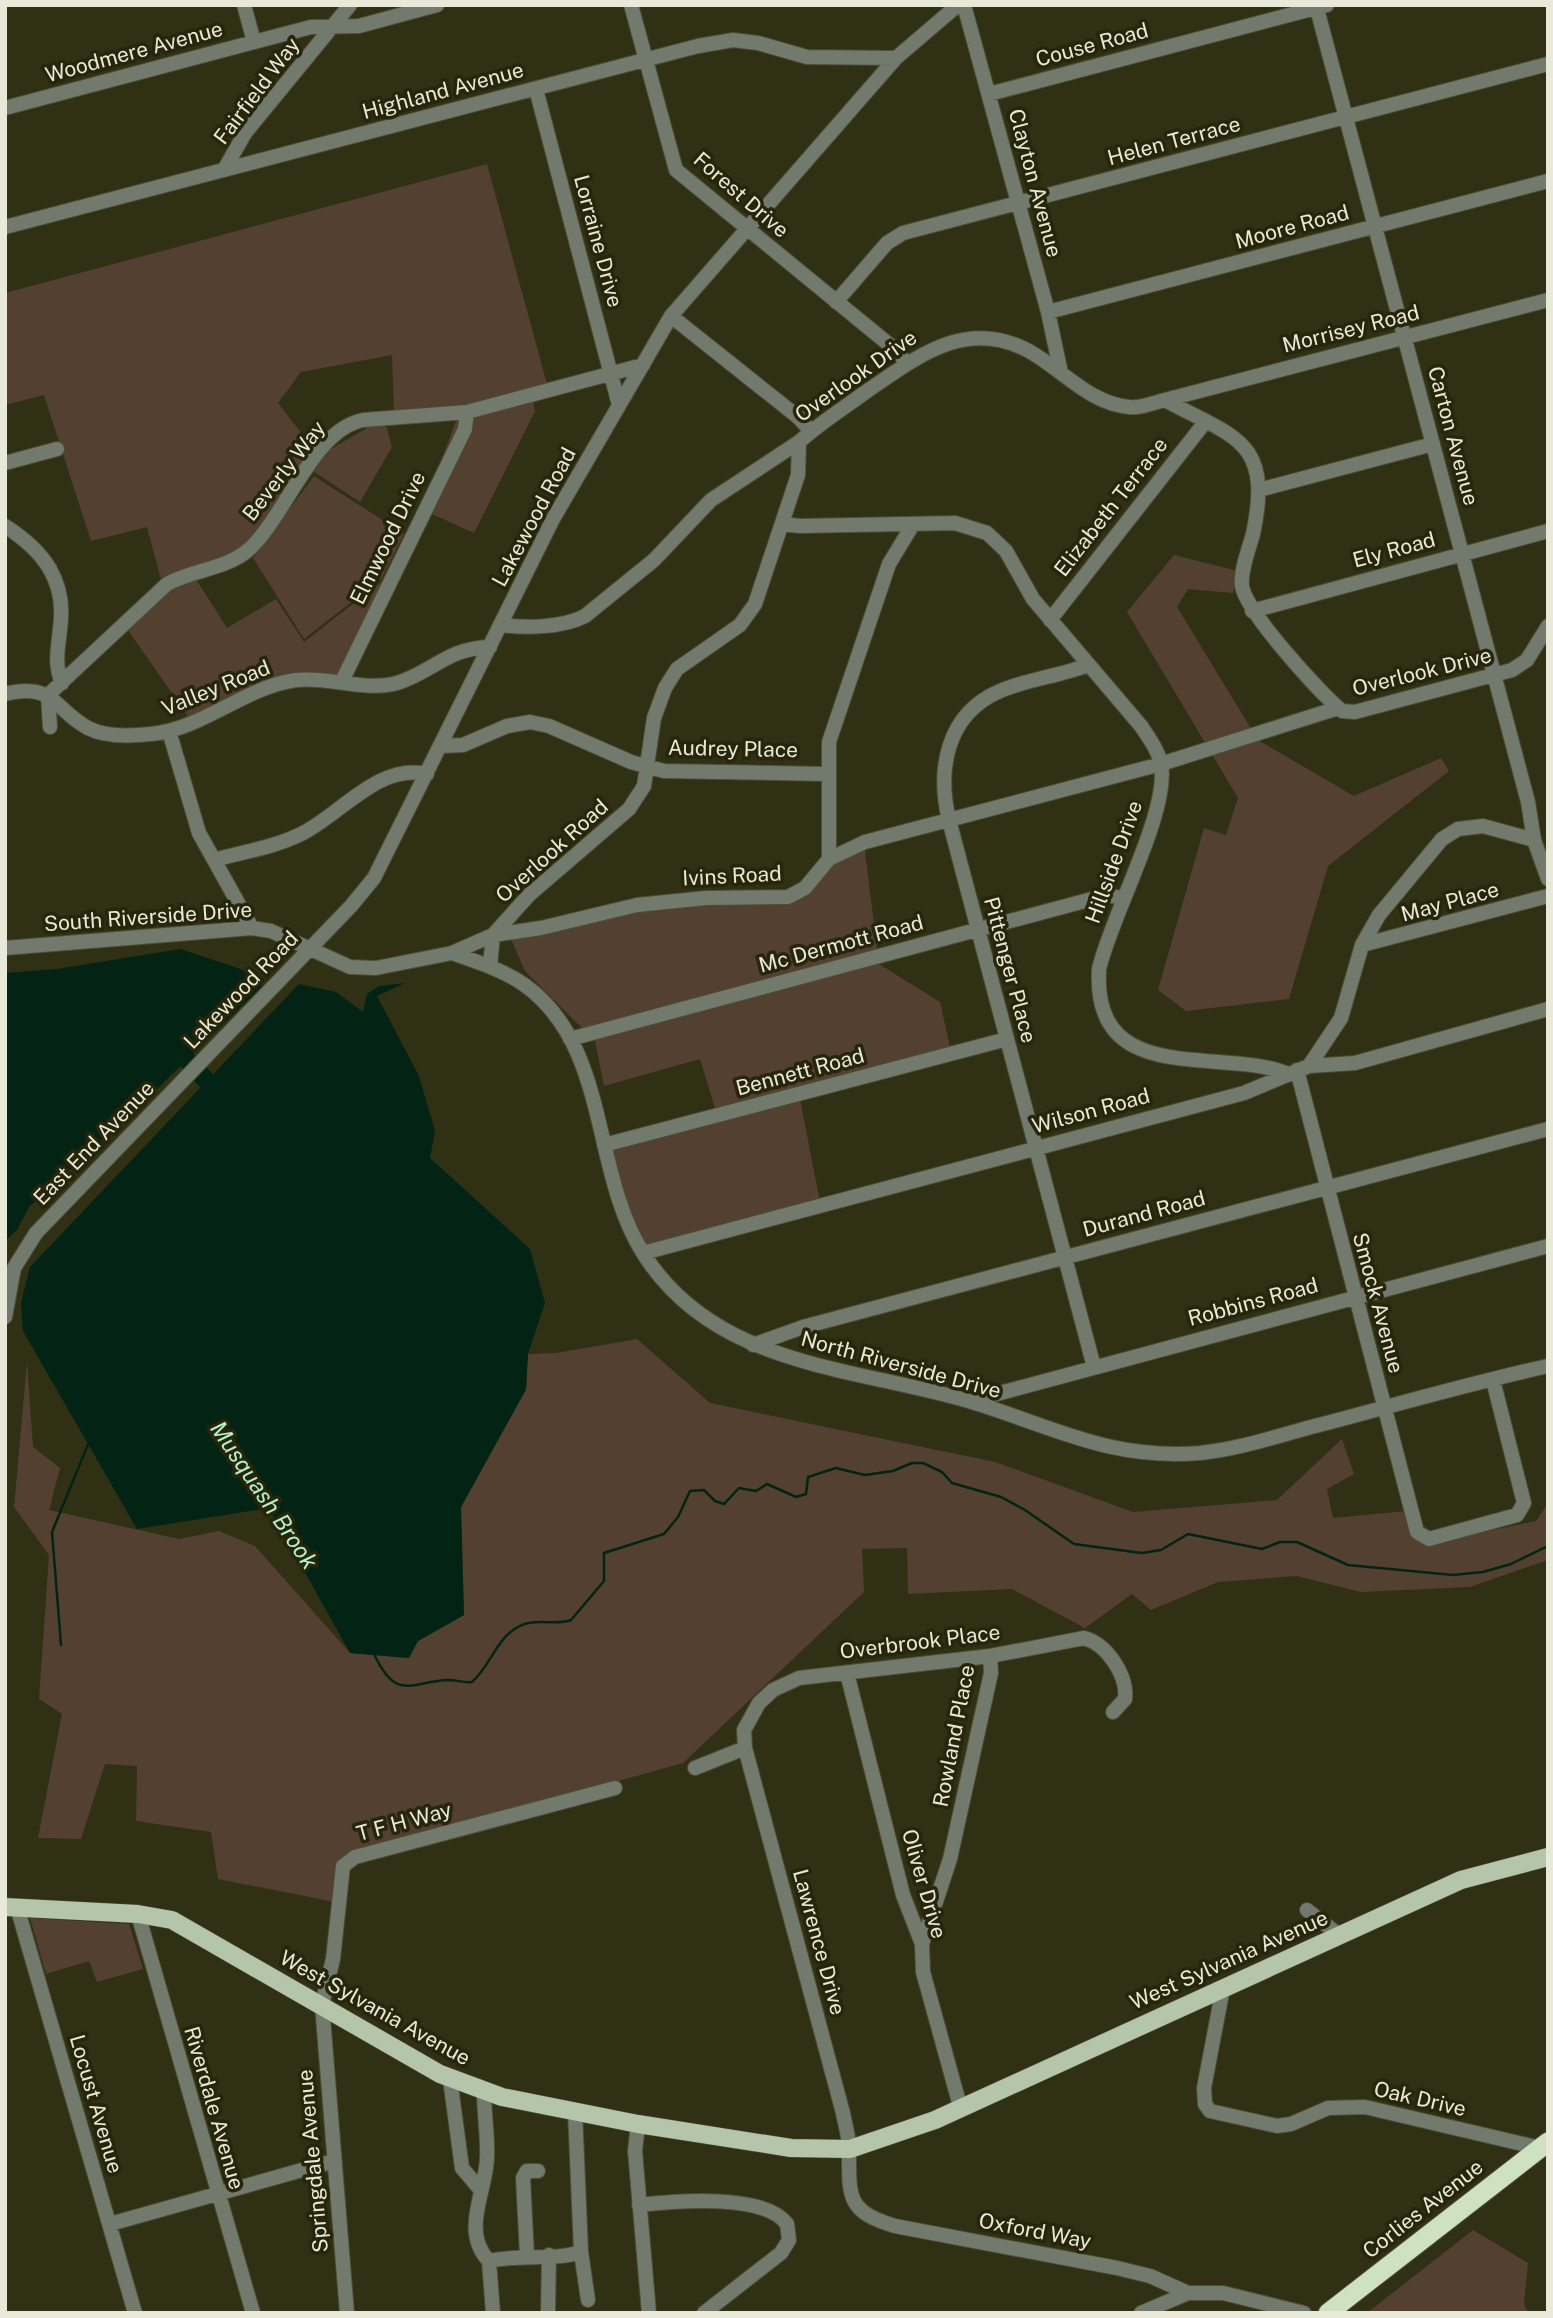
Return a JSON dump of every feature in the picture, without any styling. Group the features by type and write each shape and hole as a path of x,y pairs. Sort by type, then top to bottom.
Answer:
{"highway":[{"name":"Corlies Avenue","path":"1328,2313 1545,2147"}],"main road":[{"name":"West Sylvania Avenue","path":"11,1907 138,1914 158,1917 184,1926 450,2079 484,2092 638,2124 790,2147 850,2149 939,2126 960,2106 1461,1880 1548,1857"}],"street":[{"path":"244,5 254,42"},
{"name":"Fairfield Way","path":"224,170 245,133 350,5"},
{"name":"Woodmere Avenue","path":"5,108 311,27 359,26 438,5"},
{"name":"Forest Drive","path":"631,5 676,170 897,351 907,364"},
{"name":"Lakewood Road","path":"188,1076 374,878 553,519 671,316 896,58 958,5"},
{"name":"Clayton Avenue","path":"964,5 1048,313 1061,373"},
{"name":"Couse Road","path":"989,94 1320,6"},
{"name":"Carton Avenue","path":"1320,6 1346,117 1528,802 1534,840 1548,878"},
{"name":"Highland Avenue","path":"5,227 645,60 733,40 758,43 807,57 896,58"},
{"name":"Helen Terrace","path":"836,302 893,238 1548,64"},
{"name":"Lorraine Drive","path":"536,89 619,404"},
{"name":"Moore Road","path":"1048,313 1548,181"},
{"name":"Morrisey Road","path":"1165,400 1548,300"},
{"path":"671,316 798,417 811,431"},
{"name":"Overlook Drive","path":"647,767 654,718 665,688 677,669 732,632 751,610 800,468 799,442 907,364 942,344 979,338 1014,344 1061,373 1078,387 1128,407 1165,400 1222,427 1242,444 1254,465 1259,490 1242,582 1252,611 1338,708 1346,713 1494,675 1522,665 1548,626"},
{"name":"Beverly Way","path":"48,695 167,584 187,572 223,563 246,551 337,432 363,420 467,412 643,365"},
{"name":"Elmwood Drive","path":"342,681 465,429 467,412"},
{"name":"Elizabeth Terrace","path":"1050,620 1206,421"},
{"path":"501,625 545,625 572,622 585,616 654,560 710,500 799,442"},
{"path":"1259,490 1433,444"},
{"path":"5,463 57,449"},
{"name":"Hillside Drive","path":"782,524 962,524 997,540 1026,589 1141,726 1154,746 1161,764 1160,796 1100,963 1098,985 1101,1003 1120,1035 1140,1050 1157,1056 1297,1070"},
{"path":"5,526 40,551 55,576 62,611 56,664 62,683"},
{"path":"829,859 827,774 830,737 873,608 896,549 912,526"},
{"name":"Ely Road","path":"1252,611 1548,531"},
{"name":"Valley Road","path":"48,695 77,721 101,733 150,734 169,731 293,681 394,684 459,650 490,647"},
{"name":"Pittenger Place","path":"1088,664 1002,691 970,713 952,740 944,763 942,793 1094,1367"},
{"path":"5,694 27,691 48,695 50,727"},
{"name":"Ivins Road","path":"452,953 493,935 662,901 776,899 805,888 829,859 865,842 1161,764 1338,708"},
{"name":"Audrey Place","path":"441,746 463,745 507,726 530,722 549,726 647,767 664,771 775,770 827,774"},
{"path":"169,731 191,811 214,860 252,928"},
{"name":"Overlook Road","path":"490,967 493,935 529,895 629,809 644,786 647,767"},
{"path":"214,860 302,834 363,791 402,773 413,771 427,774"},
{"path":"1297,1070 1341,1018 1362,944 1379,915 1415,869 1451,832 1483,825 1534,840"},
{"name":"Mc Dermott Road","path":"570,1039 1107,895 1122,898"},
{"name":"May Place","path":"1362,944 1548,896"},
{"name":"South Riverside Drive","path":"5,948 252,928 271,932 338,963 362,968 452,953"},
{"name":"North Riverside Drive","path":"452,953 490,967 523,984 542,999 559,1018 585,1072 626,1217 643,1253 687,1304 722,1330 753,1345 807,1363 970,1401 1084,1442 1163,1454 1233,1448 1548,1366"},
{"name":"Wilson Road","path":"643,1253 1244,1093 1297,1070 1355,1063 1548,1009"},
{"name":"Bennett Road","path":"604,1145 1007,1039"},
{"name":"Smock Avenue","path":"1297,1070 1417,1532 1429,1539 1517,1515 1524,1507 1493,1380"},
{"name":"East End Avenue","path":"5,1317 14,1268 26,1245 188,1076"},
{"name":"Durand Road","path":"753,1345 803,1327 1548,1129"},
{"name":"Robbins Road","path":"970,1401 1548,1246"},
{"name":"Overbrook Place","path":"745,1748 744,1730 748,1720 773,1690 799,1678 990,1656 1084,1638 1097,1643 1124,1678 1125,1699 1113,1712"},
{"name":"Rowland Place","path":"922,1944 950,1859 991,1673 990,1656"},
{"name":"Oliver Drive","path":"846,1673 903,1895 922,1944 923,1972 960,2106"},
{"path":"695,1768 745,1748"},
{"name":"Lawrence Drive","path":"745,1748 843,2113 850,2149"},
{"name":"T F H Way","path":"322,2005 333,1959 341,1872 350,1858 615,1788"},
{"name":"Locust Avenue","path":"11,1907 135,2313"},
{"path":"1307,1910 1339,1935"},
{"name":"Riverdale Avenue","path":"138,1914 253,2313"},
{"name":"Oak Drive","path":"1223,1988 1204,2088 1205,2104 1210,2111 1277,2126 1291,2124 1328,2108 1365,2107 1545,2147"},
{"name":"Springdale Avenue","path":"322,2005 348,2313"},
{"path":"450,2079 462,2168 480,2188"},
{"path":"484,2092 488,2160 480,2188 476,2234 480,2251 489,2261 494,2313"},
{"path":"575,2110 581,2252 588,2300"},
{"path":"638,2124 635,2151 649,2313"},
{"name":"Oxford Way","path":"850,2149 847,2182 851,2196 862,2212 875,2220 1117,2268 1150,2277 1188,2293 1223,2293 1272,2308 1304,2313"},
{"path":"110,2224 334,2161"},
{"path":"527,2255 523,2178 527,2171 538,2171"},
{"path":"639,2204 707,2199 769,2210 782,2218 789,2233 785,2248 711,2311"},
{"path":"489,2261 527,2255 568,2256 581,2252"},
{"path":"548,2313 549,2255"},
{"path":"1141,2313 1188,2293"}],"shaded area":[{"path":"487,164 547,384 531,389 535,411 474,533 423,510 461,407 394,415 392,355 301,372 278,403 319,456 384,418 392,447 360,502 310,469 244,553 192,573 227,628 276,599 304,642 394,572 342,681 284,682 192,722 123,623 163,587 147,527 91,541 44,395 5,405 5,293"},
{"path":"314,476 404,534 382,578 304,639 253,558"},
{"path":"1174,555 1238,571 1233,593 1188,589 1177,607 1258,740 1354,796 1441,758 1449,771 1328,866 1289,999 1186,1011 1158,990 1204,828 1226,835 1238,798 1127,612"},
{"path":"864,844 879,964 940,1002 952,1056 800,1099 820,1202 641,1252 604,1147 717,1115 700,1059 604,1086 595,1041 525,971 511,939 657,901 776,902"},
{"path":"637,1339 710,1403 995,1462 1133,1512 1277,1500 1342,1439 1354,1474 1327,1489 1333,1518 1407,1511 1431,1543 1536,1521 1548,1503 1548,1560 1470,1587 1361,1592 1297,1576 1218,1582 1151,1610 1132,1594 1085,1628 1012,1589 908,1594 907,1548 862,1549 864,1592 683,1763 342,1858 335,1902 218,1879 211,1832 136,1821 137,1766 105,1764 81,1839 38,1838 62,1714 39,1699 49,1555 14,1507 27,1362 33,1447 60,1468 49,1510 179,1539 219,1531 255,1546 350,1653 408,1658 418,1641 464,1615 461,1507 526,1390 528,1354 556,1353"},
{"path":"30,1918 129,1924 143,1969 97,1982 89,1961 46,1974"},
{"path":"1473,2230 1528,2263 1524,2303 1528,2313 1367,2313"}],"water":[{"path":"180,949 241,969 262,986 157,1089 29,1207 17,1230 5,1241 5,973 57,969"},
{"path":"405,983 377,996 419,1076 435,1131 430,1158 530,1249 545,1303 528,1354 526,1389 461,1507 464,1615 418,1641 409,1658 350,1653 269,1508 137,1529 23,1331 21,1303 30,1267 299,984 336,992 363,1012 367,994 379,986"}],"waterway":[{"name":"Musquash Brook","path":"169,1049 187,1060 223,1098"},
{"path":"61,1645 52,1532 89,1442"},
{"name":"Musquash Brook","path":"374,1654 382,1669 398,1684 406,1686 449,1680 472,1682 500,1643 513,1630 528,1623 571,1620 604,1581 604,1553 664,1534 678,1517 690,1491 704,1490 715,1501 724,1504 739,1488 756,1491 767,1484 796,1497 806,1494 808,1477 836,1468 865,1475 893,1471 912,1463 923,1463 942,1472 952,1483 1001,1497 1074,1544 1142,1553 1161,1550 1188,1534 1262,1549 1280,1542 1297,1542 1348,1565 1453,1575 1483,1572 1511,1564 1548,1546"}]}
